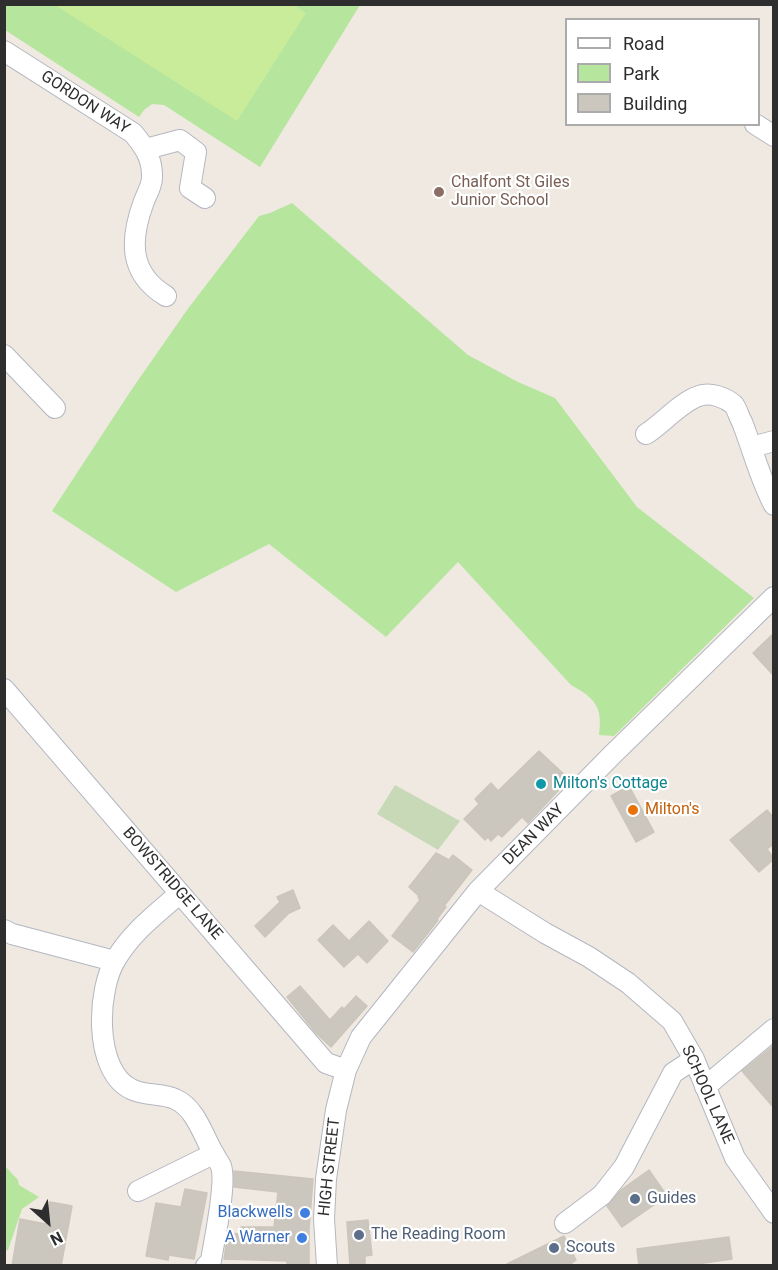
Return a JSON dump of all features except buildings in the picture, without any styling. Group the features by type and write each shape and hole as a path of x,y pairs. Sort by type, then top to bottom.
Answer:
{"street":[{"name":"GORDON WAY","path":"4,51 133,133 146,149"},
{"path":"758,126 774,136"},
{"path":"166,296 152,287 137,264 134,251 135,232 153,176 146,149 180,140 196,152 190,188 205,198"},
{"path":"4,355 55,408"},
{"path":"646,434 699,395 718,395 735,406 766,490 774,505"},
{"path":"752,447 774,441"},
{"name":"DEAN WAY","path":"346,1070 361,1037 478,891 774,597"},
{"name":"BOWSTRIDGE LANE","path":"4,688 326,1063 346,1070"},
{"name":"SCHOOL LANE","path":"478,891 545,933 589,957 628,983 672,1020 694,1059 735,1158 774,1213"},
{"path":"179,894 142,926 114,961 107,981 102,1028 104,1046 116,1075 131,1089 176,1099 194,1114 221,1167 222,1186 211,1261 206,1266"},
{"path":"4,930 114,961"},
{"path":"705,1087 774,1029"},
{"path":"565,1223 602,1195 624,1167 673,1073 694,1059"},
{"name":"HIGH STREET","path":"327,1266 324,1220 326,1179 336,1110 346,1070"},
{"path":"138,1191 213,1154"}],"green space":[{"path":"293,4 306,13 237,121 55,5"},
{"path":"4,5 360,5 260,167 164,105 152,104 139,117 5,30"},
{"path":"292,203 468,355 518,382 555,398 637,507 754,598 614,736 599,735 600,717 591,699 571,685 458,562 386,637 269,544 176,592 52,511 187,310 259,216"},
{"path":"395,785 460,821 438,850 377,814"},
{"path":"5,1166 18,1180 19,1185 39,1197 22,1209 8,1250 5,1251"}],"place":[{"name":"Chalfont St Giles Junior School","path":"439,192"},
{"name":"Milton's Cottage","path":"541,784"},
{"name":"Milton's","path":"633,810"},
{"name":"Guides","path":"635,1199"},
{"name":"Blackwells","path":"305,1213"},
{"name":"The Reading Room","path":"359,1235"},
{"name":"A Warner","path":"302,1238"},
{"name":"Scouts","path":"554,1248"}]}
